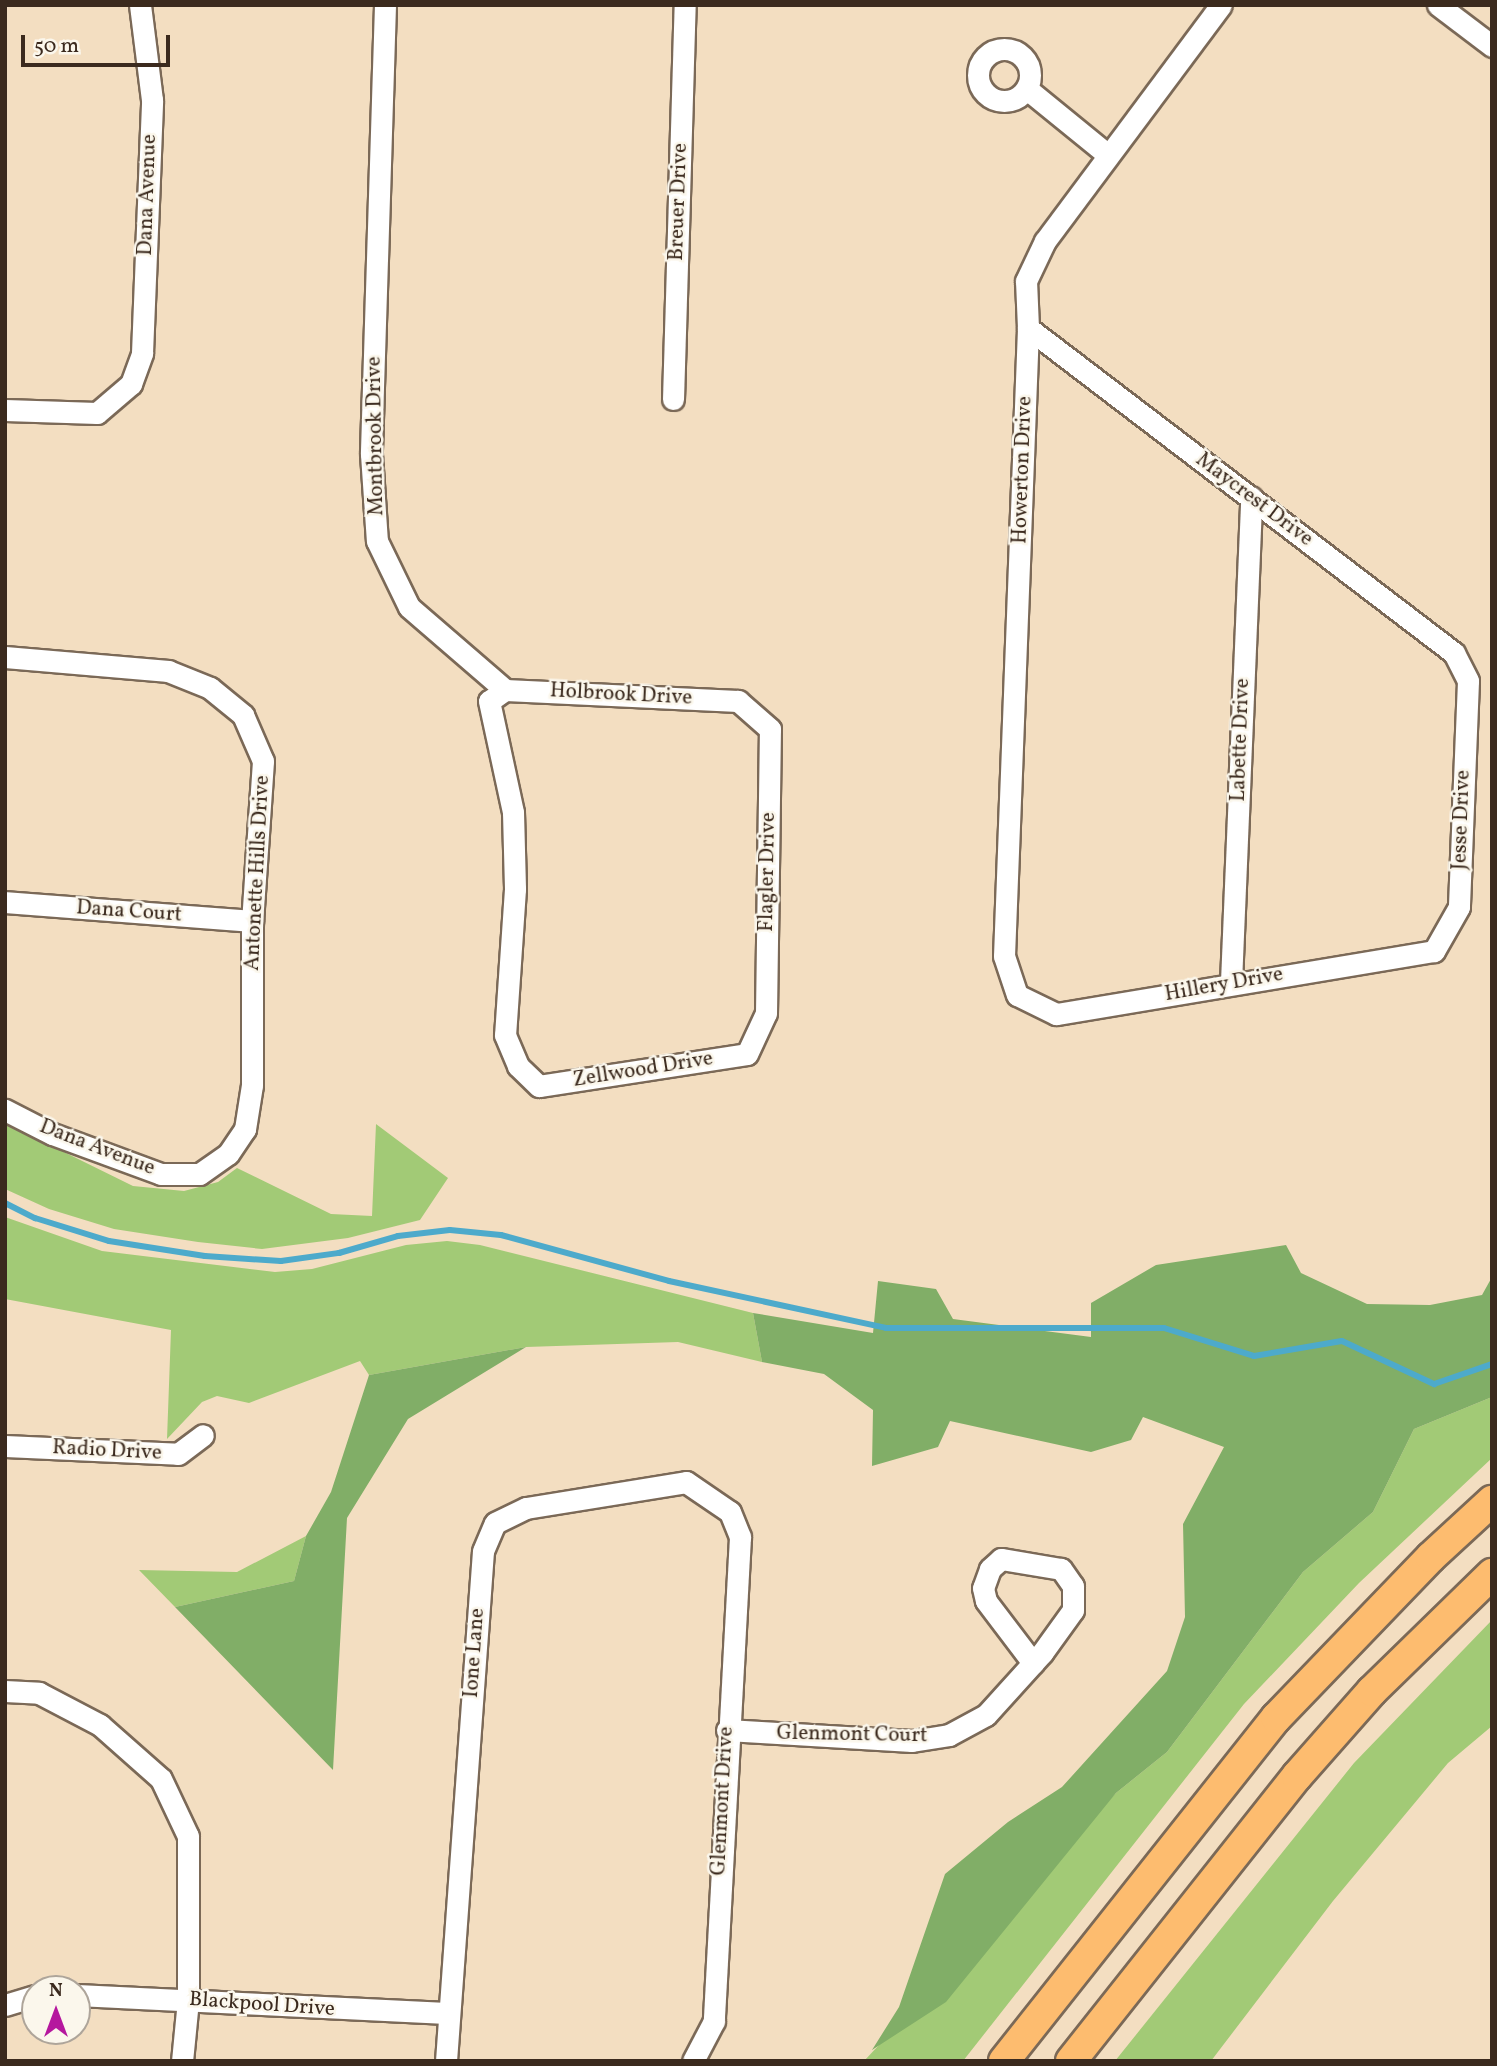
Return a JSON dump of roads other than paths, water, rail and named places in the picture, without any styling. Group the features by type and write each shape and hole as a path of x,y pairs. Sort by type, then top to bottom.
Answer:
{"highway":[{"path":"1004,2061 1276,1718 1431,1557 1492,1501"},
{"path":"1072,2061 1297,1776 1372,1691 1492,1574"}],"street":[{"name":"Dana Avenue","path":"5,410 97,413 131,384 142,354 152,100 140,5"},
{"name":"Montbrook Drive","path":"385,5 372,454 377,541 409,607 505,690"},
{"name":"Breuer Drive","path":"673,399 685,5"},
{"name":"Howerton Drive","path":"1017,995 1004,956 1028,328 1026,281 1045,242 1220,5"},
{"path":"1438,5 1492,46"},
{"path":"1027,89 1108,155"},
{"name":"Maycrest Drive","path":"1028,328 1454,653 1468,681"},
{"name":"Labette Drive","path":"1231,982 1251,497"},
{"name":"Antonette Hills Drive","path":"5,657 167,671 210,688 243,715 263,761 252,921 252,1085 245,1129 228,1154"},
{"name":"Jesse Drive","path":"1434,951 1459,907 1468,681"},
{"name":"Holbrook Drive","path":"505,690 738,701"},
{"name":"Zellwood Drive","path":"505,690 489,701 513,812 516,889 505,1035 517,1066 539,1086 747,1055"},
{"name":"Flagler Drive","path":"738,701 770,729 766,1013 747,1055"},
{"name":"Dana Court","path":"5,902 252,921"},
{"name":"Hillery Drive","path":"1017,995 1056,1014 1231,982 1434,951"},
{"name":"Dana Avenue","path":"5,1110 52,1134 161,1174 199,1174 228,1154"},
{"name":"Radio Drive","path":"5,1447 178,1454 203,1435"},
{"name":"Ione Lane","path":"446,2061 447,2012 483,1551 495,1523 526,1508 686,1482 730,1512 740,1537"},
{"name":"Glenmont Drive","path":"693,2061 714,2021 727,1730 740,1537"},
{"name":"Glenmont Court","path":"727,1730 912,1741 949,1735 986,1715 1032,1663 1073,1610 1073,1586 1061,1569 1001,1559 989,1569 983,1588 986,1601 1032,1663"},
{"path":"5,1691 38,1693 100,1725 161,1779 187,1836 187,2000 182,2061"},
{"name":"Blackpool Drive","path":"91,1996 374,2012 447,2012"}],"waterway":[{"path":"5,1203 35,1218 109,1241 205,1256 281,1261 339,1253 398,1236 450,1230 501,1235 669,1281 886,1328 1164,1328 1254,1356 1342,1341 1434,1384 1492,1364"}]}
